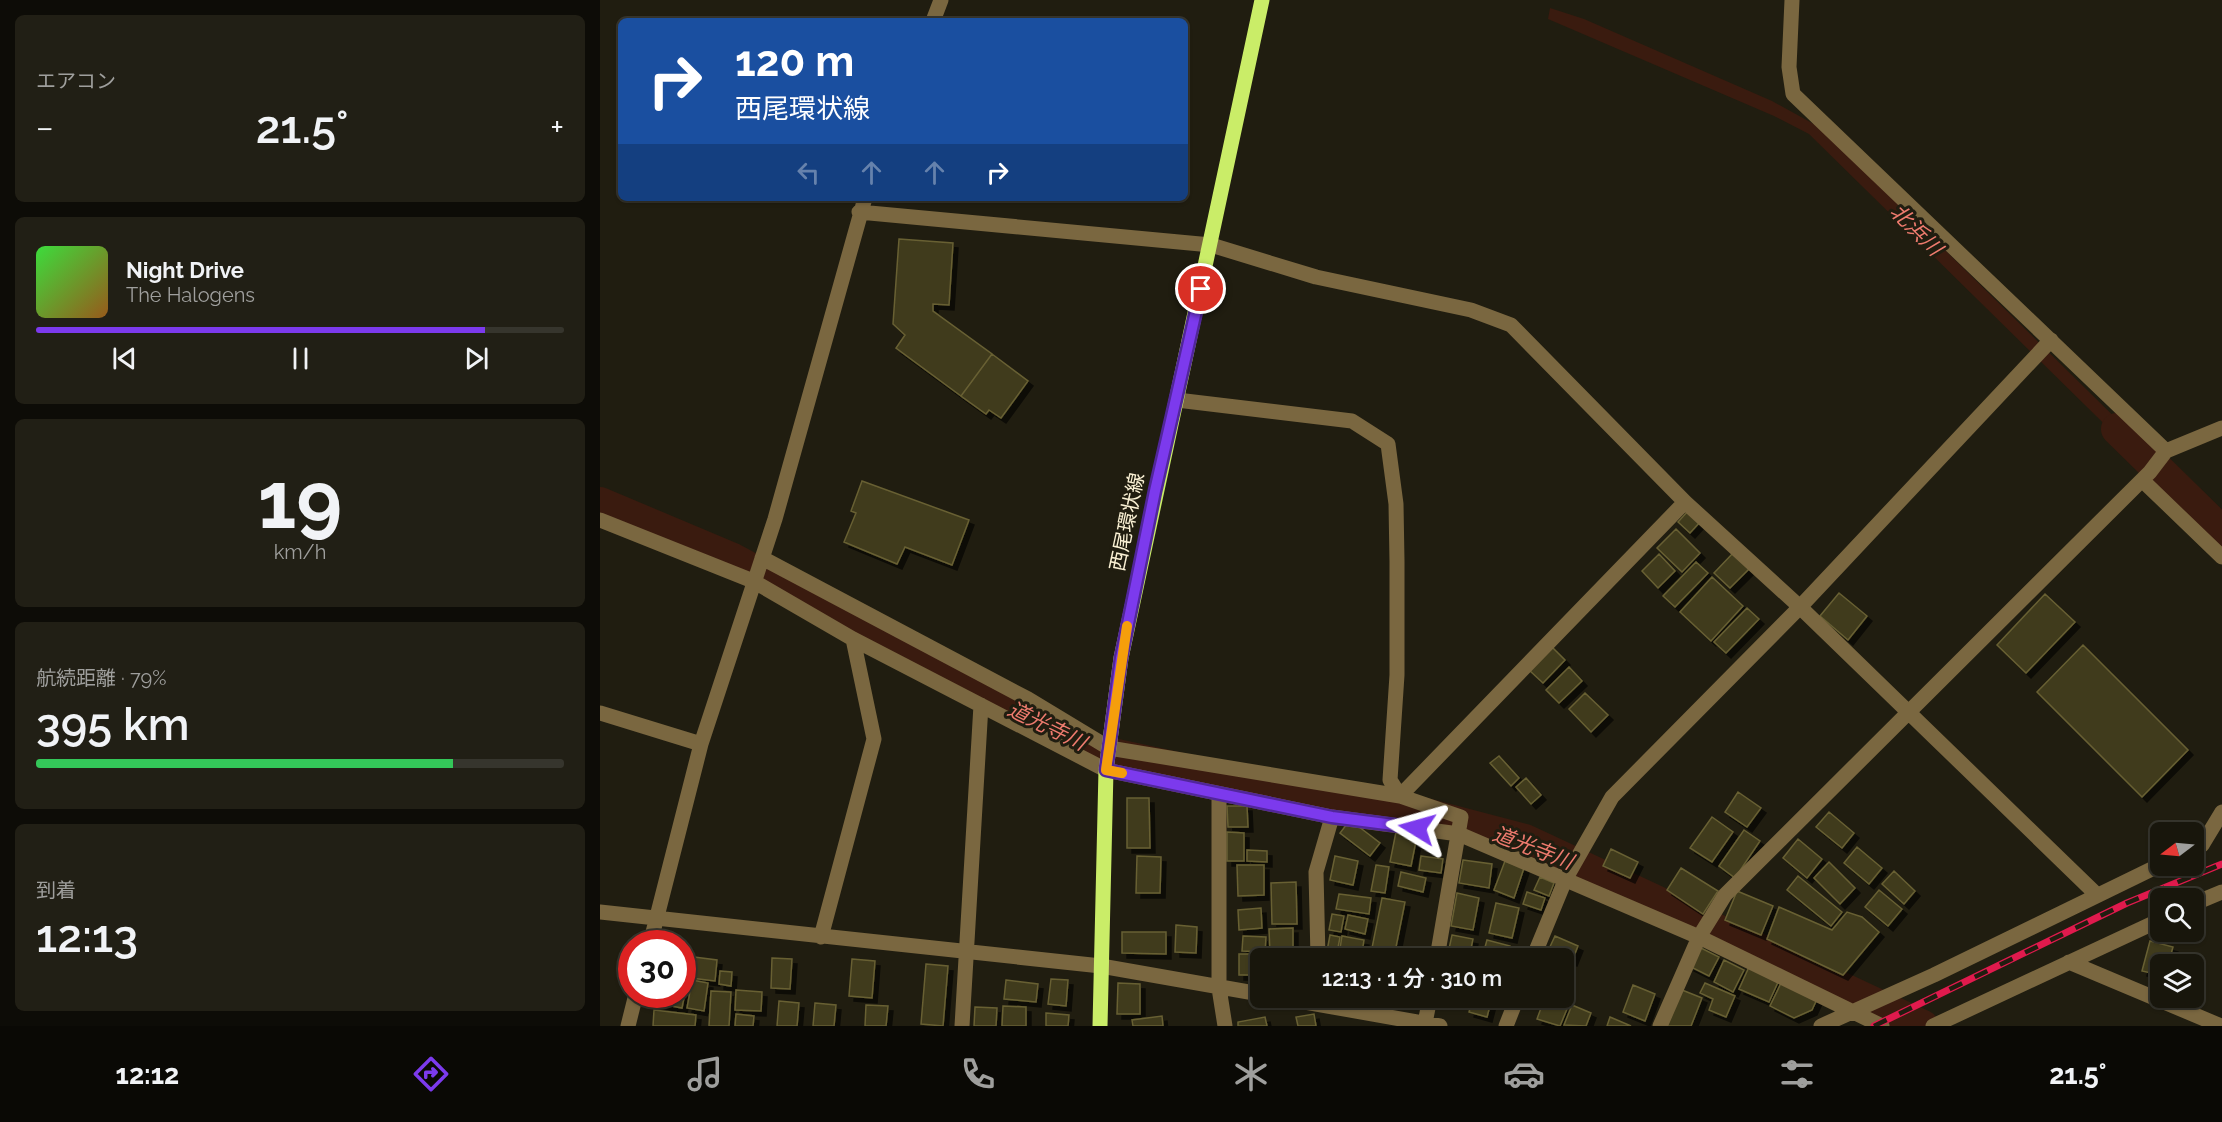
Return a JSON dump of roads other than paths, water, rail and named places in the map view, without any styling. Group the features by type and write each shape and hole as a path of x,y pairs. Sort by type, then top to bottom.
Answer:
{"main road":[{"name":"西尾環状線","path":"1100,1026 1107,769 1121,658 1262,0"}],"street":[{"path":"934,18 941,0"},
{"path":"1792,0 1789,67 1793,94 2048,343 2155,466 2222,557"},
{"path":"654,930 701,744 775,519 862,205 1211,245 1316,277 1471,310 1512,325 1685,502 1910,712 2096,894"},
{"path":"1537,948 1567,878 1612,797 1800,608 2048,343"},
{"path":"1178,400 1352,421 1388,444 1396,504 1398,675 1390,780 1400,796"},
{"path":"1660,1026 1700,937 1725,895 2155,466 2222,428"},
{"path":"1400,796 1685,502"},
{"path":"600,520 754,580 853,639 1107,769 1332,817 1459,833 1700,937 1854,1010 1882,1026"},
{"path":"761,558 1028,699 1109,749 1400,796 1461,817 1439,948"},
{"path":"821,937 874,739 853,639"},
{"path":"962,1026 981,705"},
{"path":"600,713 701,744"},
{"path":"1220,794 1219,988 1225,1026"},
{"path":"2204,838 2222,812"},
{"path":"1318,948 1316,872 1332,817"},
{"path":"2204,845 2222,840"},
{"path":"1821,1026 2150,870"},
{"path":"2204,899 2222,892"},
{"path":"600,912 1101,966 1250,993"},
{"path":"1933,1026 2150,925"},
{"path":"2069,962 2220,1024"},
{"path":"628,1026 632,1008"},
{"path":"1336,1008 1362,1020 1433,1025 1431,1008"},
{"path":"1506,1026 1513,1008"}],"water":[{"name":"北浜川","path":"1550,8 1584,19 1772,101 1821,128 2151,453 2143,462 1809,134 1774,116 1548,19"},
{"path":"2170,476 2222,525 2222,542 2162,482"}],"waterway":[{"name":"北浜川","path":"2117,429 2222,532"},
{"name":"道光寺川","path":"600,503 733,559 1079,745 1317,798 1399,807 1525,840 1923,1026"}],"railway":[{"path":"1874,1026 2127,903 2222,864"}]}
